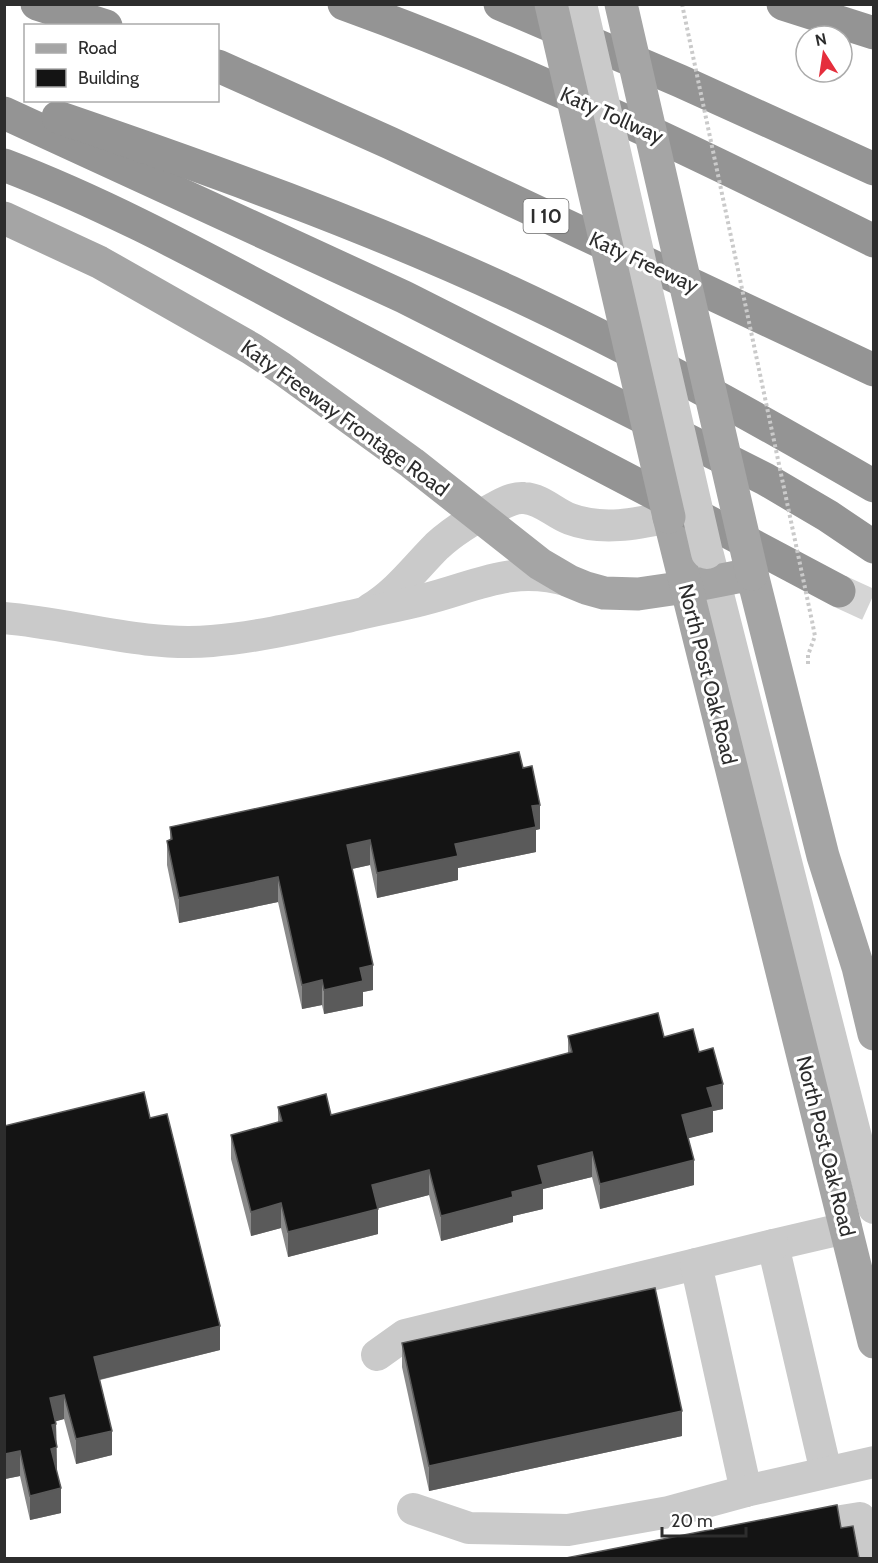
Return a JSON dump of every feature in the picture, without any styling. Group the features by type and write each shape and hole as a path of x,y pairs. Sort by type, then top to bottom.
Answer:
{"highway":[{"path":"37,4 100,24"},
{"name":"Katy Tollway","path":"344,4 403,25 533,79 681,146 873,241"},
{"path":"500,4 680,81 873,168"},
{"path":"783,4 873,33"},
{"name":"Katy Freeway","path":"219,66 390,143 873,370"},
{"path":"4,99 313,208 445,263 601,336 756,418 873,486"},
{"path":"4,113 414,303 765,479 828,516 873,547"},
{"path":"4,165 45,180 121,215 839,591"}],"main road":[{"name":"North Post Oak Road","path":"550,4 672,522 702,574 873,1342"},
{"path":"621,4 752,574 823,856 858,967 873,1034"},
{"name":"Katy Freeway Frontage Road","path":"4,218 99,262 252,349 412,463 540,564 568,581 586,588 622,594 639,594 702,574 752,574"}],"street":[{"path":"581,4 672,522"},
{"path":"355,615 373,607 387,596 454,531 505,502 522,498 541,503 567,518 589,525 615,526 672,522 735,504"},
{"path":"702,574 873,1208"},
{"path":"4,618 145,640 211,641 281,632 429,599 477,582 502,577 532,575 568,581"},
{"path":"377,1355 405,1335 846,1228"},
{"path":"773,1245 826,1472"},
{"path":"696,1264 746,1491"},
{"path":"413,1509 470,1528 568,1530 669,1512 746,1491 873,1462"},
{"path":"767,1532 860,1518 869,1558"}],"path":[{"path":"682,4 812,621"}],"building":[{"path":"519,752 523,768 532,766 540,805 532,806 536,827 455,844 458,856 377,873 370,840 347,845 373,965 360,968 363,981 324,990 322,980 302,985 278,877 179,898 167,841 172,839 170,827"},
{"path":"658,1013 664,1037 693,1029 699,1052 713,1048 723,1084 707,1088 713,1107 682,1115 694,1160 600,1184 592,1152 538,1166 543,1184 512,1192 513,1197 441,1216 429,1170 372,1185 378,1209 288,1232 281,1203 251,1212 231,1135 282,1121 278,1107 326,1094 331,1115 572,1052 568,1036"},
{"path":"144,1092 150,1118 167,1114 220,1326 94,1357 112,1431 76,1439 64,1395 50,1398 56,1424 52,1425 57,1447 51,1449 61,1488 30,1496 20,1451 5,1454 4,1450 4,1126"},
{"path":"655,1288 682,1411 429,1466 402,1343"},
{"path":"837,1505 841,1528 853,1526 859,1558 566,1558"}],"tunnel":[{"path":"839,591 874,607"}]}
